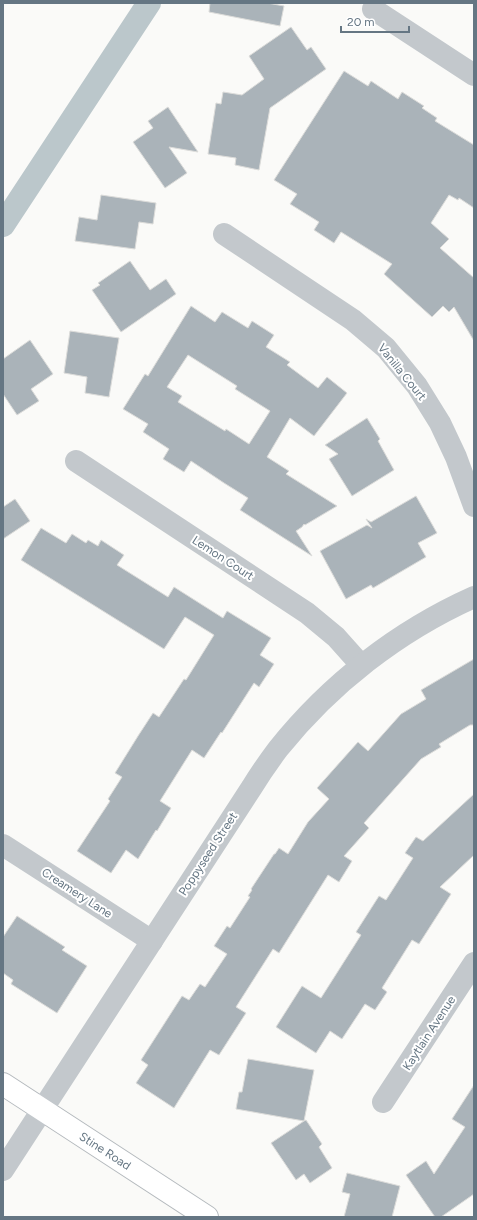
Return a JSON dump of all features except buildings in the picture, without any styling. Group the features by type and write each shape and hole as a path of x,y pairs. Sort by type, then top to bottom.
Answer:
{"main road":[{"name":"Stine Road","path":"3,1084 207,1217"}],"street":[{"path":"373,9 474,75"},
{"name":"Vanilla Court","path":"224,234 353,320 386,348 417,386 440,423 456,458 474,506"},
{"name":"Lemon Court","path":"76,461 306,613 336,637 361,665"},
{"name":"Poppyseed Street","path":"3,1170 252,787 278,750 313,709 361,665 405,634 452,606 474,597"},
{"name":"Creamery Lane","path":"3,845 152,941"},
{"name":"Kaytlain Avenue","path":"383,1102 474,964"}],"waterway":[{"path":"3,225 149,3"}]}
